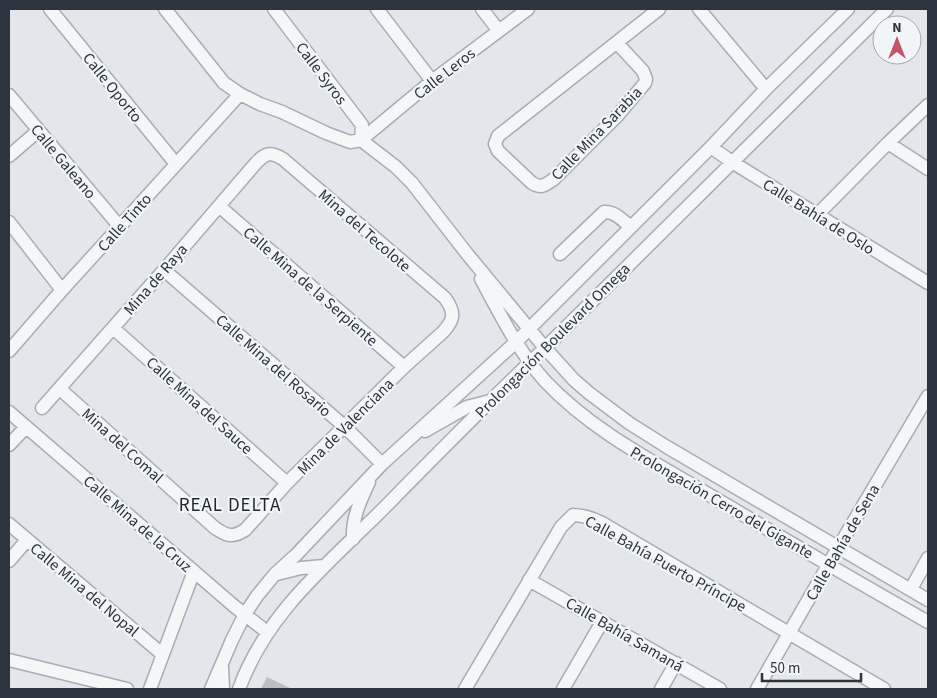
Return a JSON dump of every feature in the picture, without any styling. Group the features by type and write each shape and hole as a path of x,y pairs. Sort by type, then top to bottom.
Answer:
{"street":[{"name":"Calle Oporto","path":"50,9 176,164"},
{"path":"166,9 224,83 240,94 350,142 361,140 396,167 412,183 468,255"},
{"name":"Calle Syros","path":"274,9 362,125 361,140"},
{"path":"377,9 432,81"},
{"path":"482,9 499,31"},
{"name":"Calle Leros","path":"361,140 432,81 528,9"},
{"name":"Calle Mina Sarabia","path":"617,43 643,71 646,79 645,83 618,115 554,179 540,187 536,186 498,151 495,144 502,132 659,9"},
{"path":"699,9 766,89"},
{"name":"Prolongación Boulevard Omega","path":"211,689 245,614 257,596 276,574 382,464 516,342 712,147 766,89 848,9"},
{"name":"Prolongación Boulevard Omega","path":"239,689 267,632 289,602 887,9"},
{"name":"Calle Tinto","path":"9,351 240,94"},
{"name":"Calle Galeano","path":"9,95 38,132 120,227"},
{"path":"818,214 928,105"},
{"path":"9,156 38,132"},
{"path":"888,144 928,169"},
{"name":"Calle Bahía de Oslo","path":"712,147 732,162 928,283"},
{"name":"Mina de Raya","path":"42,408 260,158 270,154"},
{"name":"Mina del Tecolote","path":"270,154 275,154 284,160 445,298 451,306 453,313"},
{"name":"Calle Mina de la Serpiente","path":"219,206 404,367"},
{"path":"560,254 604,212 608,211 614,214 631,227"},
{"path":"9,222 62,290"},
{"name":"Prolongación Cerro del Gigante","path":"468,255 545,348 574,380 589,393 629,423 928,600"},
{"name":"Prolongación Cerro del Gigante","path":"468,255 516,342 545,380 574,410 655,463 928,622"},
{"name":"Calle Mina del Rosario","path":"164,270 344,426 382,464"},
{"name":"Mina de Valenciana","path":"233,536 245,530 287,483 448,326 453,313"},
{"name":"Calle Mina del Sauce","path":"113,328 287,483"},
{"name":"Mina del Comal","path":"60,389 215,528 233,536"},
{"name":"Calle Bahía de Sena","path":"757,689 828,564 928,396"},
{"path":"411,438 468,407 490,401"},
{"name":"Calle Mina de la Cruz","path":"9,412 234,606 267,632"},
{"path":"9,445 26,427"},
{"path":"353,539 353,520 372,475"},
{"name":"Calle Bahía Puerto Príncipe","path":"465,689 529,580 567,520 573,515 581,515 602,523 884,689"},
{"name":"Calle Mina del Nopal","path":"9,524 162,654"},
{"path":"9,561 27,540"},
{"path":"911,589 928,558"},
{"path":"276,574 301,568 324,566"},
{"path":"150,689 194,571"},
{"name":"Calle Bahía Samaná","path":"529,580 720,689"},
{"path":"563,689 602,622"},
{"path":"9,660 127,689"},
{"path":"222,662 224,689"},
{"path":"661,689 676,663"}],"building":[{"path":"267,677 292,689 261,689"}],"district":[{"name":"REAL DELTA","path":"230,504"}]}
